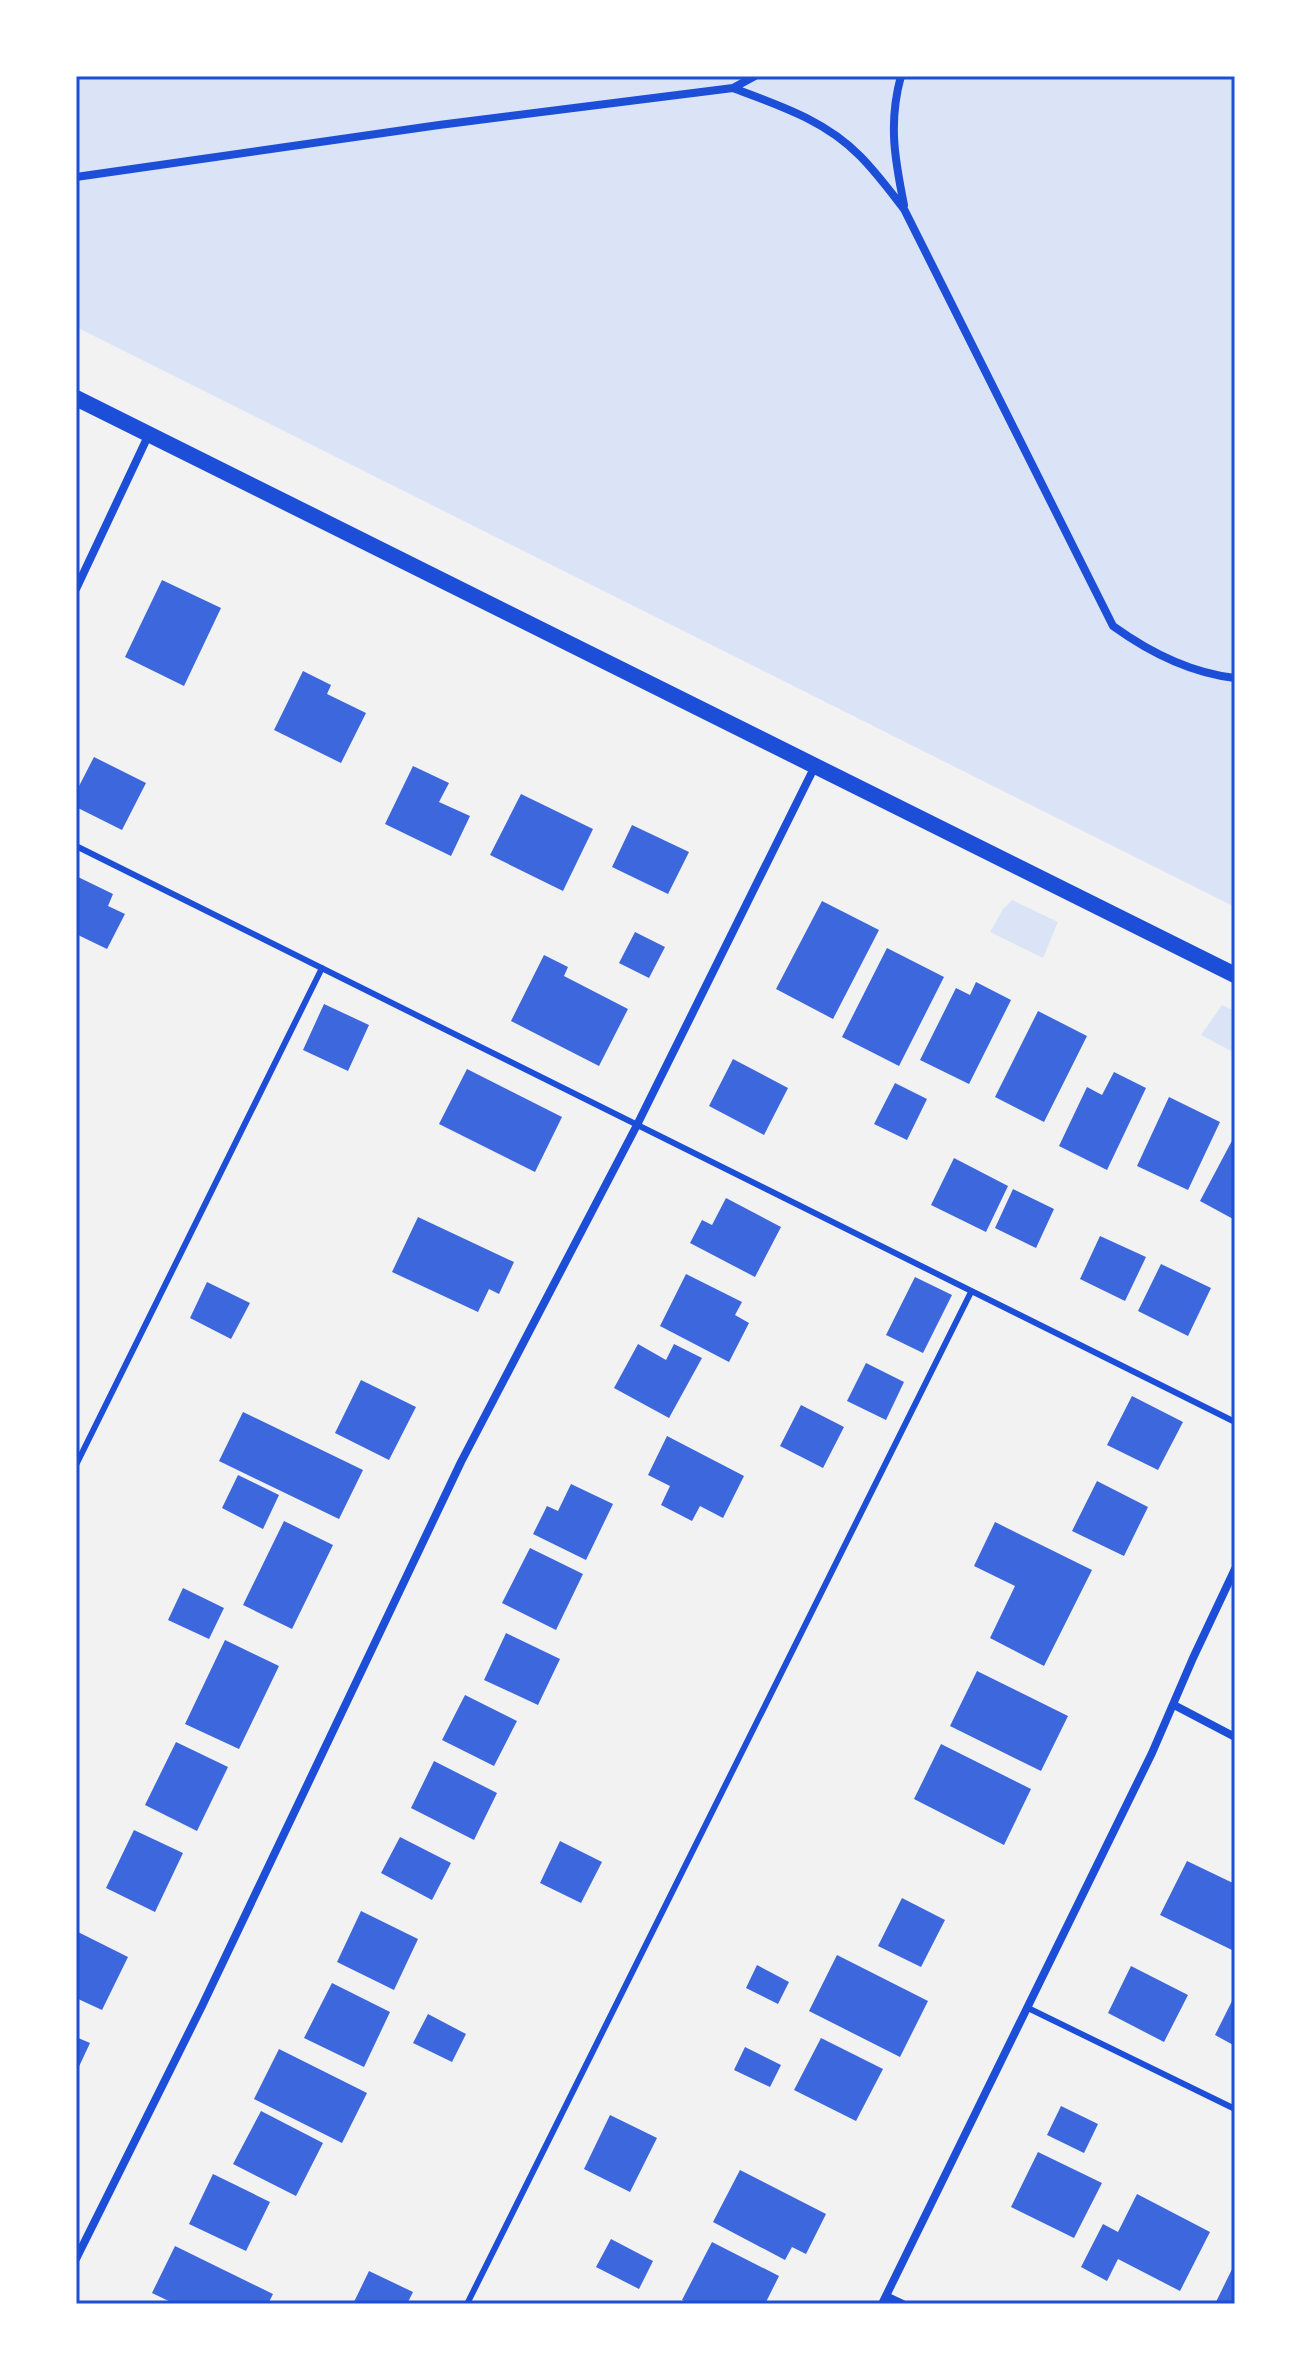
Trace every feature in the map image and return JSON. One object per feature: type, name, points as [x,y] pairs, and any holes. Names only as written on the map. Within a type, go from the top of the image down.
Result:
[{"type":"main road","points":[[76,398],[1235,975]]},
{"type":"street","points":[[76,177],[439,125],[733,88],[755,76]]},
{"type":"street","points":[[901,76],[897,89],[893,149],[904,209]]},
{"type":"street","points":[[733,88],[786,107],[824,127],[859,154],[904,209],[1113,626],[1140,646],[1185,666],[1235,678]]},
{"type":"street","points":[[76,589],[150,434]]},
{"type":"street","points":[[76,2259],[208,1992],[461,1462],[637,1125],[815,766]]},
{"type":"street","points":[[903,2304],[884,2300],[1174,1705],[1235,1569]]},
{"type":"street","points":[[1174,1705],[1235,1737]]},
{"type":"lane","points":[[76,846],[1235,1422]]},
{"type":"lane","points":[[76,1465],[322,968]]},
{"type":"lane","points":[[467,2304],[971,1292]]},
{"type":"lane","points":[[1028,2008],[1235,2109]]},
{"type":"shaded area","points":[[76,76],[1235,76],[1235,907],[76,327]]},
{"type":"shaded area","points":[[1012,900],[1058,922],[1043,958],[990,932]]},
{"type":"shaded area","points":[[1222,1005],[1235,1011],[1235,1053],[1201,1035]]},
{"type":"building","points":[[162,580],[221,608],[184,686],[125,657]]},
{"type":"building","points":[[303,671],[331,685],[327,694],[366,713],[341,763],[274,730]]},
{"type":"building","points":[[94,757],[146,783],[122,830],[76,807],[76,792]]},
{"type":"building","points":[[413,766],[449,783],[439,802],[470,816],[451,856],[385,824]]},
{"type":"building","points":[[521,794],[593,829],[563,891],[490,855]]},
{"type":"building","points":[[632,825],[689,852],[668,894],[612,867]]},
{"type":"building","points":[[76,876],[113,894],[108,906],[125,914],[107,949],[76,934]]},
{"type":"building","points":[[822,901],[879,930],[833,1019],[776,989]]},
{"type":"building","points":[[635,932],[665,947],[649,978],[619,963]]},
{"type":"building","points":[[887,948],[944,977],[899,1066],[842,1037]]},
{"type":"building","points":[[544,955],[568,967],[564,976],[628,1009],[599,1066],[511,1021]]},
{"type":"building","points":[[976,982],[1011,1000],[969,1084],[920,1060],[956,988],[970,995]]},
{"type":"building","points":[[324,1004],[369,1025],[348,1071],[303,1050]]},
{"type":"building","points":[[1038,1011],[1087,1036],[1044,1122],[995,1097]]},
{"type":"building","points":[[733,1059],[788,1088],[764,1135],[709,1106]]},
{"type":"building","points":[[467,1069],[562,1117],[535,1172],[439,1124]]},
{"type":"building","points":[[1114,1072],[1146,1088],[1107,1170],[1059,1146],[1087,1087],[1102,1095]]},
{"type":"building","points":[[895,1083],[927,1099],[907,1140],[874,1124]]},
{"type":"building","points":[[1169,1097],[1220,1122],[1188,1190],[1137,1166]]},
{"type":"building","points":[[1235,1135],[1235,1220],[1200,1201]]},
{"type":"building","points":[[954,1158],[1008,1186],[986,1232],[931,1205]]},
{"type":"building","points":[[1013,1189],[1054,1209],[1036,1248],[995,1228]]},
{"type":"building","points":[[726,1198],[781,1227],[755,1277],[690,1243],[702,1220],[712,1225]]},
{"type":"building","points":[[418,1217],[514,1262],[499,1294],[489,1289],[478,1312],[392,1272]]},
{"type":"building","points":[[1100,1236],[1146,1257],[1125,1301],[1080,1279]]},
{"type":"building","points":[[1161,1264],[1211,1288],[1188,1336],[1138,1311]]},
{"type":"building","points":[[686,1274],[742,1302],[735,1315],[749,1323],[729,1362],[660,1326]]},
{"type":"building","points":[[915,1277],[952,1295],[923,1353],[886,1335]]},
{"type":"building","points":[[207,1282],[250,1303],[231,1339],[190,1318]]},
{"type":"building","points":[[638,1344],[666,1360],[674,1344],[702,1358],[669,1418],[614,1388]]},
{"type":"building","points":[[866,1363],[904,1382],[886,1420],[847,1401]]},
{"type":"building","points":[[361,1380],[416,1407],[389,1460],[335,1433]]},
{"type":"building","points":[[1132,1396],[1183,1422],[1158,1470],[1107,1445]]},
{"type":"building","points":[[801,1405],[844,1427],[823,1468],[780,1446]]},
{"type":"building","points":[[243,1412],[363,1470],[339,1519],[219,1461]]},
{"type":"building","points":[[667,1436],[744,1476],[723,1518],[700,1506],[692,1521],[661,1505],[670,1486],[648,1475]]},
{"type":"building","points":[[238,1475],[279,1495],[263,1529],[222,1508]]},
{"type":"building","points":[[1097,1481],[1148,1507],[1124,1556],[1072,1531]]},
{"type":"building","points":[[571,1484],[613,1504],[586,1560],[533,1534],[547,1506],[558,1511]]},
{"type":"building","points":[[284,1521],[333,1545],[292,1629],[243,1605]]},
{"type":"building","points":[[995,1522],[1092,1570],[1044,1666],[990,1638],[1015,1586],[974,1566]]},
{"type":"building","points":[[530,1548],[583,1574],[556,1630],[502,1603]]},
{"type":"building","points":[[183,1588],[224,1608],[209,1639],[168,1620]]},
{"type":"building","points":[[506,1633],[560,1659],[538,1705],[484,1680]]},
{"type":"building","points":[[225,1640],[279,1666],[239,1749],[185,1724]]},
{"type":"building","points":[[977,1671],[1068,1716],[1041,1771],[950,1726]]},
{"type":"building","points":[[465,1695],[517,1721],[494,1766],[442,1740]]},
{"type":"building","points":[[176,1742],[228,1767],[197,1831],[145,1805]]},
{"type":"building","points":[[941,1744],[1031,1789],[1004,1845],[914,1799]]},
{"type":"building","points":[[434,1761],[497,1793],[474,1840],[411,1808]]},
{"type":"building","points":[[134,1830],[183,1853],[155,1912],[106,1888]]},
{"type":"building","points":[[400,1837],[451,1863],[432,1900],[381,1873]]},
{"type":"building","points":[[560,1841],[602,1862],[581,1903],[540,1883]]},
{"type":"building","points":[[1187,1861],[1235,1884],[1235,1945],[1232,1950],[1160,1915]]},
{"type":"building","points":[[902,1898],[945,1920],[921,1967],[878,1946]]},
{"type":"building","points":[[361,1911],[418,1939],[394,1990],[337,1962]]},
{"type":"building","points":[[76,1931],[128,1957],[102,2010],[76,1998]]},
{"type":"building","points":[[837,1955],[928,2001],[900,2057],[809,2011]]},
{"type":"building","points":[[757,1965],[789,1982],[778,2004],[746,1988]]},
{"type":"building","points":[[1131,1966],[1188,1995],[1164,2042],[1108,2013]]},
{"type":"building","points":[[332,1983],[390,2012],[364,2067],[304,2038]]},
{"type":"building","points":[[1235,1995],[1235,2046],[1215,2035]]},
{"type":"building","points":[[428,2014],[466,2034],[452,2062],[413,2043]]},
{"type":"building","points":[[76,2037],[90,2043],[76,2073]]},
{"type":"building","points":[[821,2038],[883,2069],[856,2121],[794,2090]]},
{"type":"building","points":[[745,2047],[781,2065],[770,2087],[734,2070]]},
{"type":"building","points":[[279,2049],[367,2093],[342,2143],[254,2099]]},
{"type":"building","points":[[1061,2106],[1098,2124],[1084,2153],[1047,2135]]},
{"type":"building","points":[[261,2111],[323,2143],[296,2196],[233,2164]]},
{"type":"building","points":[[610,2115],[657,2138],[630,2192],[584,2169]]},
{"type":"building","points":[[1038,2152],[1102,2183],[1074,2238],[1011,2207]]},
{"type":"building","points":[[740,2170],[826,2214],[806,2254],[792,2247],[785,2260],[713,2222]]},
{"type":"building","points":[[213,2174],[270,2202],[246,2251],[189,2224]]},
{"type":"building","points":[[1137,2194],[1210,2232],[1180,2291],[1118,2259],[1107,2281],[1081,2267],[1103,2224],[1118,2232]]},
{"type":"building","points":[[611,2239],[653,2261],[639,2289],[596,2267]]},
{"type":"building","points":[[712,2242],[779,2276],[765,2304],[690,2304],[682,2300]]},
{"type":"building","points":[[175,2246],[273,2294],[268,2304],[175,2304],[152,2293]]},
{"type":"building","points":[[1235,2263],[1235,2304],[1215,2304]]},
{"type":"building","points":[[369,2271],[413,2292],[407,2304],[353,2304]]}]
